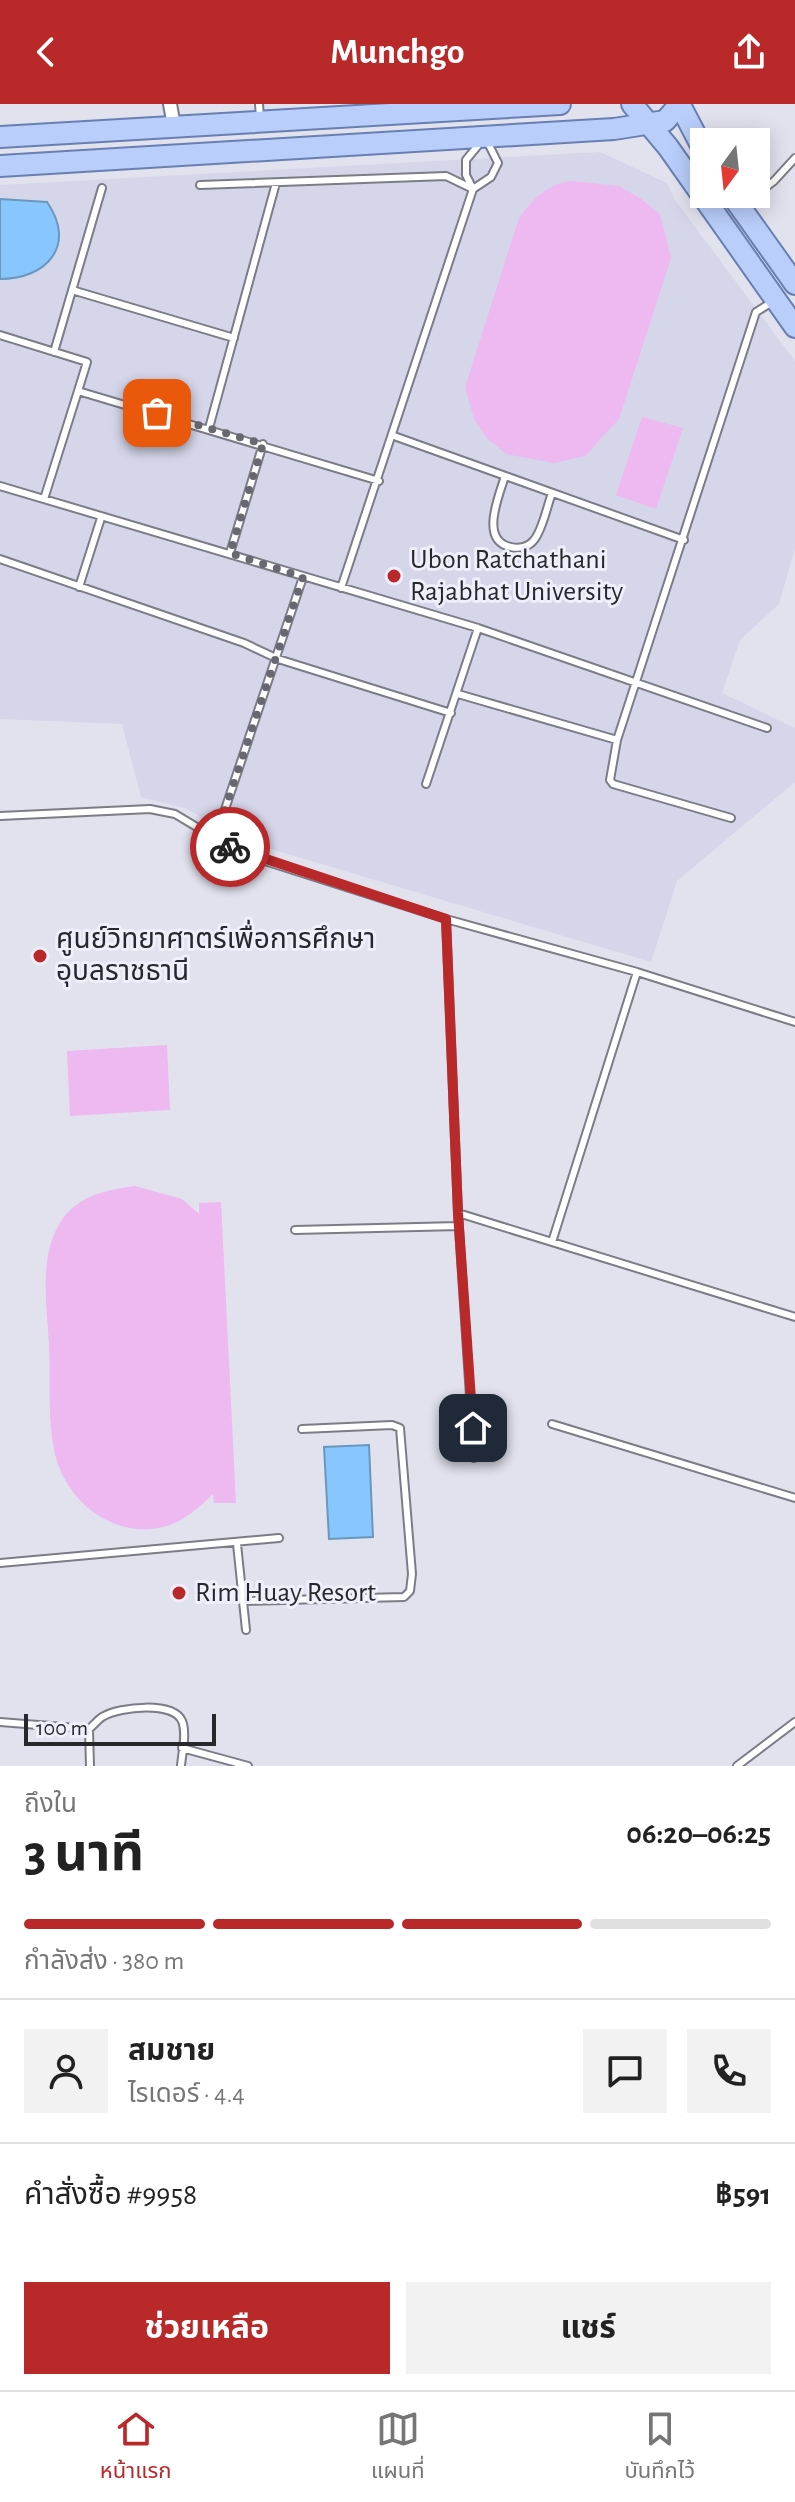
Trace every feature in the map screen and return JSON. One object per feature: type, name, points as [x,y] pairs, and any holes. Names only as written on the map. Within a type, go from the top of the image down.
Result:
[{"type":"main road","points":[[0,137],[174,126],[260,112],[560,104]]},
{"type":"main road","points":[[632,104],[639,116],[649,122],[795,327]]},
{"type":"main road","points":[[0,166],[614,129],[665,121],[680,104],[692,128]]},
{"type":"main road","points":[[486,137],[489,106]]},
{"type":"main road","points":[[742,208],[795,284]]},
{"type":"street","points":[[170,104],[174,126]]},
{"type":"lane","points":[[341,588],[394,436],[473,189],[491,177],[498,163],[486,137],[466,160],[466,175],[473,189]]},
{"type":"lane","points":[[770,183],[795,158]]},
{"type":"lane","points":[[200,185],[446,176],[473,189]]},
{"type":"lane","points":[[209,428],[276,183]]},
{"type":"lane","points":[[54,352],[102,188]]},
{"type":"lane","points":[[72,290],[234,338]]},
{"type":"lane","points":[[731,818],[613,784],[610,780],[633,682],[684,540],[756,312],[776,300]]},
{"type":"lane","points":[[0,335],[87,362],[44,499]]},
{"type":"lane","points":[[78,391],[379,481]]},
{"type":"lane","points":[[394,436],[684,540]]},
{"type":"lane","points":[[230,553],[263,444]]},
{"type":"lane","points":[[505,476],[492,525],[497,539],[508,547],[522,548],[534,540],[552,493]]},
{"type":"lane","points":[[0,486],[478,628],[767,728]]},
{"type":"lane","points":[[79,587],[101,518]]},
{"type":"lane","points":[[0,559],[244,643],[278,659],[451,713]]},
{"type":"lane","points":[[215,839],[278,659],[303,577]]},
{"type":"lane","points":[[426,784],[478,628]]},
{"type":"lane","points":[[458,694],[617,740]]},
{"type":"lane","points":[[0,816],[150,809],[175,814],[240,853],[446,919],[637,972],[795,1022]]},
{"type":"lane","points":[[446,919],[458,1213],[474,1458]]},
{"type":"lane","points":[[552,1242],[637,972]]},
{"type":"lane","points":[[458,1213],[795,1317]]},
{"type":"lane","points":[[295,1230],[459,1226]]},
{"type":"lane","points":[[552,1424],[795,1498]]},
{"type":"lane","points":[[244,1601],[404,1597],[410,1591],[412,1574],[400,1428],[392,1425],[302,1429]]},
{"type":"lane","points":[[0,1563],[279,1538]]},
{"type":"lane","points":[[237,1544],[246,1630]]},
{"type":"lane","points":[[0,1722],[89,1729],[103,1716],[163,1709],[180,1716],[184,1726],[181,1766]]},
{"type":"lane","points":[[737,1766],[795,1722]]},
{"type":"lane","points":[[89,1729],[90,1766]]},
{"type":"lane","points":[[182,1748],[248,1766]]},
{"type":"shaded area","name":"Ubon Ratchathani Rajabhat University","points":[[600,152],[667,183],[675,200],[795,361],[795,548],[779,604],[740,640],[722,693],[795,728],[795,782],[677,881],[651,962],[244,841],[185,808],[141,797],[122,724],[0,719],[0,185]]},
{"type":"shaded area","points":[[572,181],[619,186],[640,198],[660,214],[671,258],[619,419],[585,456],[554,463],[506,454],[487,438],[474,419],[465,387],[519,218],[542,193],[555,185]]},
{"type":"shaded area","points":[[642,417],[683,428],[656,509],[616,495]]},
{"type":"shaded area","points":[[167,1045],[170,1110],[70,1116],[67,1051]]},
{"type":"shaded area","points":[[135,1186],[182,1199],[199,1214],[199,1203],[221,1202],[236,1503],[214,1503],[213,1494],[177,1522],[144,1529],[110,1522],[94,1513],[69,1487],[61,1471],[51,1428],[46,1297],[49,1250],[68,1212],[94,1195]]},
{"type":"water","points":[[0,199],[47,202],[56,218],[58,245],[52,257],[31,273],[0,279]]},
{"type":"water","points":[[369,1445],[373,1537],[329,1539],[324,1447]]},
{"type":"way so far","points":[[157,413],[263,444],[230,553],[303,577],[278,659],[215,839],[230,847]]},
{"type":"place","name":"Ubon Ratchathani Rajabhat University","points":[[394,576]]},
{"type":"place","name":"ศูนย์วิทยาศาตร์เพื่อการศึกษา อุบลราชธานี","points":[[40,956]]},
{"type":"place","name":"Rim Huay Resort","points":[[179,1593]]},
{"type":"route","points":[[230,847],[240,853],[446,919],[458,1213],[473,1428]]}]
